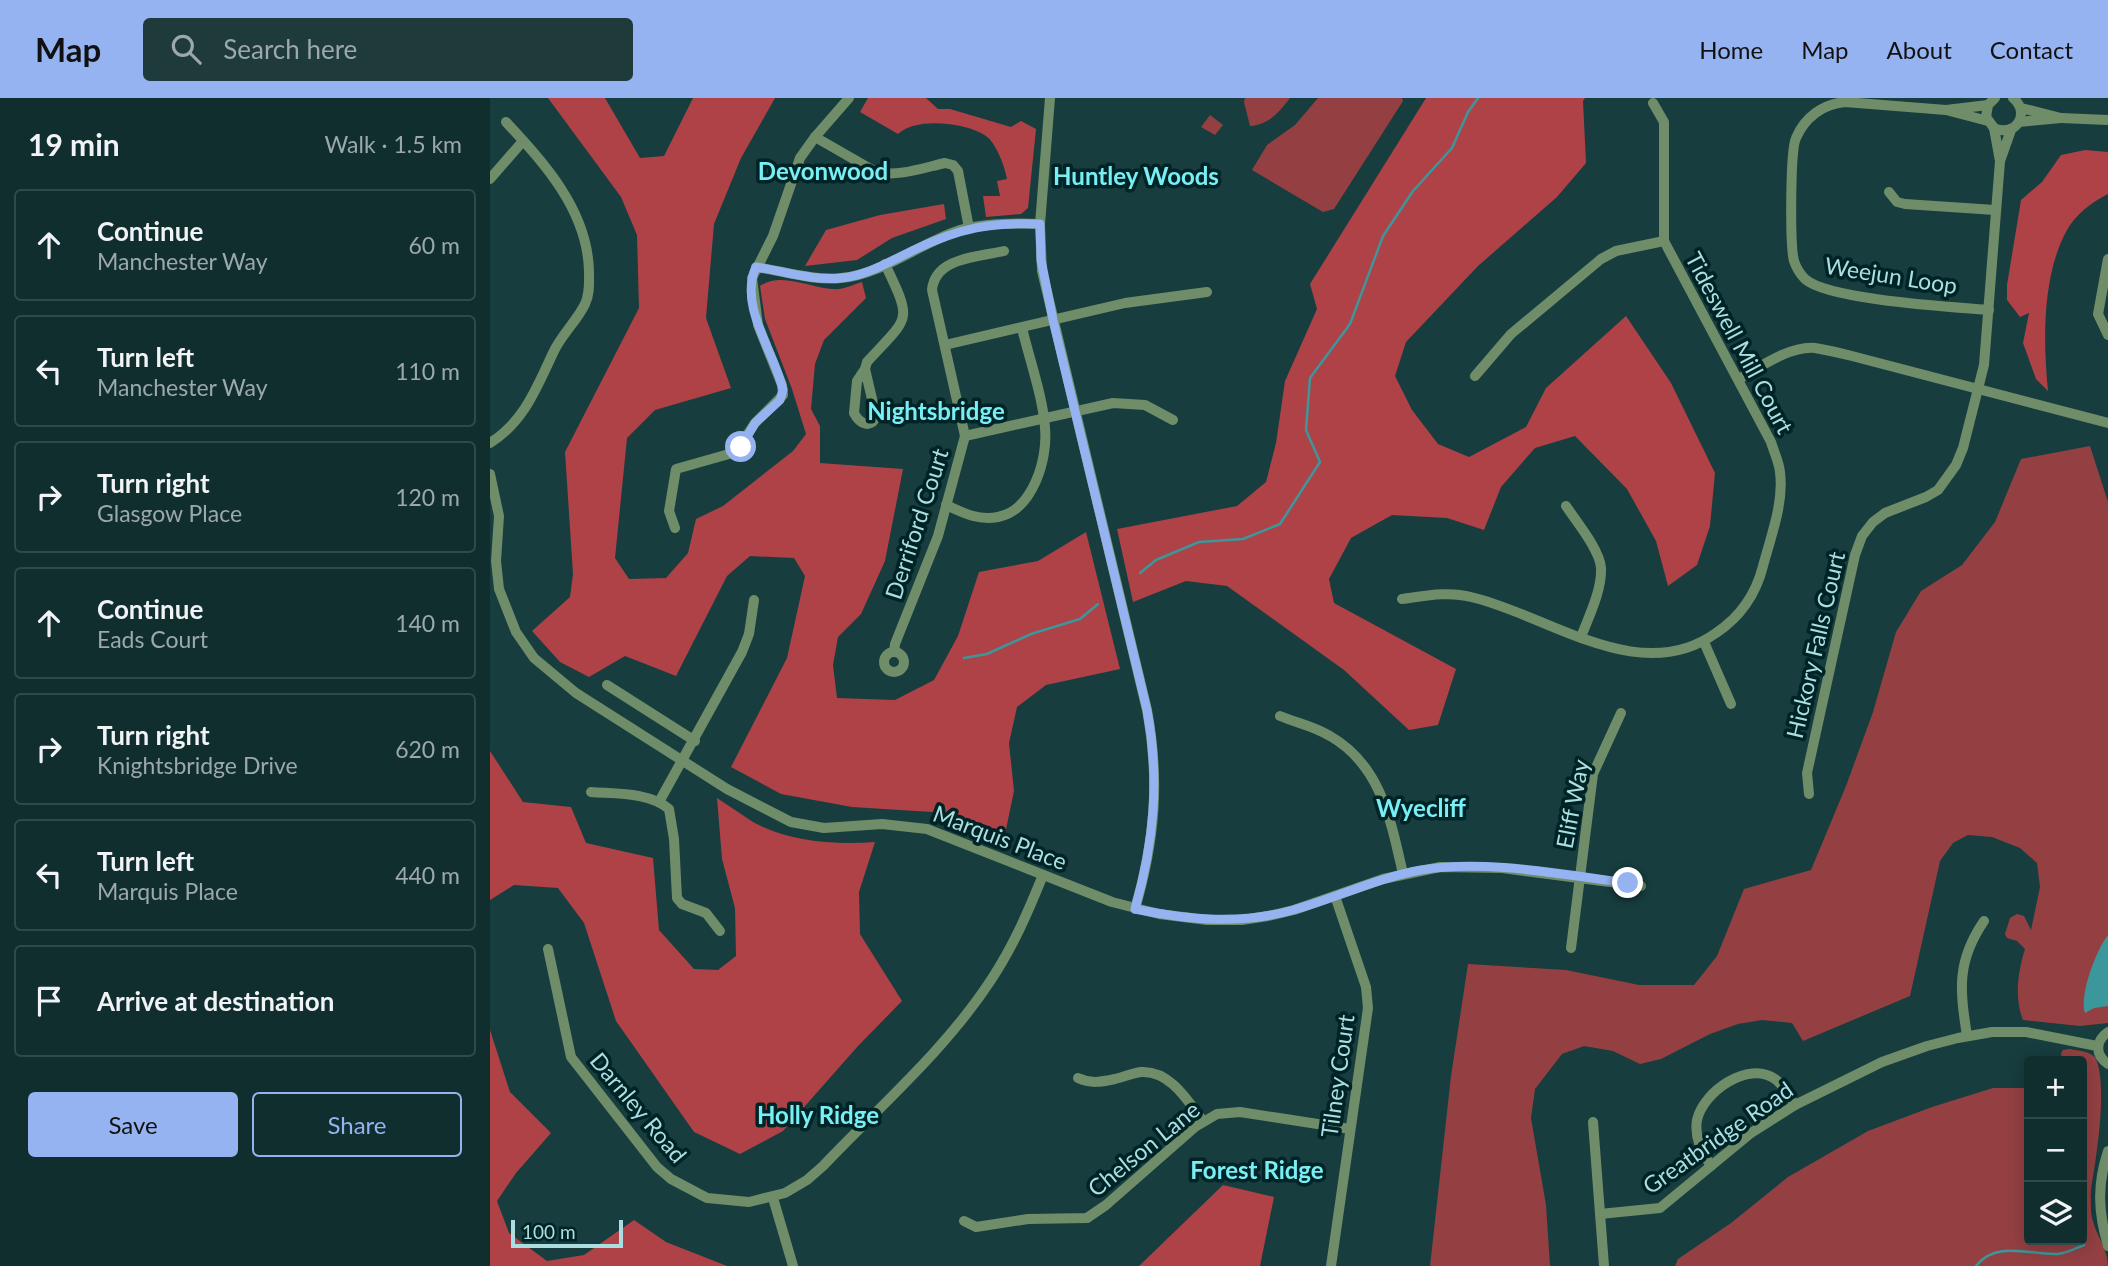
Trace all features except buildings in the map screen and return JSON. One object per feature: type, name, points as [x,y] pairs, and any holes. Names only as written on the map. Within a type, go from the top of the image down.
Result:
[{"type":"street","points":[[675,528],[669,511],[676,469],[736,452],[755,423],[783,395],[782,385],[758,325],[751,287],[756,267],[773,236],[794,172],[815,137],[849,98]]},
{"type":"street","points":[[1050,98],[1040,224],[1041,260],[1074,411],[1147,710],[1154,753],[1153,829],[1135,909]]},
{"type":"street","points":[[2013,98],[2021,108],[2061,118]]},
{"type":"street","name":"Weejun Loop","points":[[1989,310],[1896,301],[1836,291],[1813,284],[1805,278],[1794,262],[1792,152],[1800,130],[1815,113],[1833,103],[1896,101],[1946,110],[1991,125],[1999,131],[2011,130]]},
{"type":"street","points":[[1989,310],[2000,161],[1986,113],[1991,101]]},
{"type":"street","name":"Weejun Loop","points":[[1946,110],[1991,101]]},
{"type":"street","name":"Tideswell Mill Court","points":[[1402,599],[1437,594],[1468,596],[1501,605],[1618,650],[1655,655],[1686,649],[1704,642],[1733,621],[1758,586],[1781,494],[1780,471],[1771,442],[1664,241],[1664,122],[1653,103]]},
{"type":"street","points":[[2020,122],[2021,108]]},
{"type":"street","points":[[2000,161],[2011,130],[2020,122],[2061,118],[2108,120]]},
{"type":"street","points":[[490,443],[505,432],[526,409],[556,345],[585,304],[589,286],[589,253],[583,233],[558,181],[506,122]]},
{"type":"street","points":[[815,137],[883,174],[945,163],[953,165],[958,171],[970,228]]},
{"type":"street","points":[[490,179],[523,141]]},
{"type":"street","points":[[1889,192],[1897,202],[1905,204],[1995,210]]},
{"type":"street","points":[[756,267],[825,278],[843,278],[885,264],[931,242],[970,228],[998,224],[1040,224]]},
{"type":"street","points":[[1475,376],[1511,334],[1601,259],[1616,251],[1664,241]]},
{"type":"street","name":"Derriford Court","points":[[894,652],[938,536],[965,436],[932,290],[935,276],[949,264],[1004,251]]},
{"type":"street","points":[[2108,259],[2098,314],[2108,335]]},
{"type":"street","points":[[865,369],[876,416],[869,425],[857,418],[853,409],[857,381],[867,362],[899,327],[904,316],[904,303],[885,264]]},
{"type":"street","points":[[945,345],[1144,300],[1207,292]]},
{"type":"street","name":"Hickory Falls Court","points":[[1809,794],[1807,773],[1855,555],[1862,536],[1885,513],[1926,497],[1938,490],[1948,478],[1963,448],[1984,365],[1989,310]]},
{"type":"street","points":[[946,505],[967,514],[989,518],[1006,515],[1022,502],[1033,487],[1043,457],[1045,427],[1022,328]]},
{"type":"street","points":[[1739,379],[1771,361],[1797,350],[1812,348],[2108,423]]},
{"type":"street","points":[[965,436],[1097,405],[1145,405],[1173,419]]},
{"type":"street","name":"Marquis Place","points":[[490,474],[495,487],[499,516],[496,561],[499,589],[509,619],[521,640],[546,669],[576,692],[746,800],[791,822],[824,828],[882,824],[927,829],[1112,902],[1135,909],[1207,920],[1242,919],[1294,910],[1403,874],[1463,866],[1641,886]]},
{"type":"street","points":[[1566,506],[1591,543],[1601,565],[1599,583],[1581,637]]},
{"type":"street","points":[[659,802],[742,652],[751,627],[754,600]]},
{"type":"street","points":[[1704,642],[1731,704]]},
{"type":"street","points":[[607,685],[695,741]]},
{"type":"street","name":"Eliff Way","points":[[1570,947],[1594,774],[1621,713]]},
{"type":"street","points":[[1280,716],[1332,737],[1361,761],[1386,804],[1403,874]]},
{"type":"street","points":[[591,792],[641,797],[659,802],[669,809],[677,898],[682,904],[706,913],[720,931]]},
{"type":"street","name":"Darnley Road","points":[[548,949],[571,1057],[657,1167],[684,1188],[707,1198],[741,1202],[773,1198],[797,1187],[823,1166],[961,1020],[990,982],[1012,945],[1043,875]]},
{"type":"street","name":"Tilney Court","points":[[1331,1266],[1368,1008],[1366,987],[1335,896]]},
{"type":"street","points":[[1967,1036],[1960,991],[1961,979],[1971,940],[1984,921]]},
{"type":"street","name":"Greatbridge Road","points":[[1600,1214],[1660,1208],[1751,1133],[1795,1105],[1882,1062],[1967,1036],[1992,1032],[2026,1032],[2098,1046]]},
{"type":"street","points":[[2108,1032],[2101,1037],[2098,1046],[2100,1058],[2108,1064]]},
{"type":"street","points":[[1078,1078],[1099,1083],[1144,1072],[1165,1078],[1181,1091],[1203,1121]]},
{"type":"street","points":[[1711,1167],[1701,1152],[1697,1127],[1701,1110],[1711,1095],[1744,1074],[1761,1074],[1774,1078],[1783,1086],[1795,1105]]},
{"type":"street","name":"Chelson Lane","points":[[964,1221],[976,1227],[1028,1219],[1087,1218],[1106,1205],[1203,1121],[1217,1115],[1240,1112],[1350,1129]]},
{"type":"street","points":[[1593,1122],[1604,1266]]},
{"type":"street","points":[[2108,1151],[2098,1197],[2108,1246]]},
{"type":"street","points":[[773,1198],[793,1266]]},
{"type":"shaded area","points":[[548,98],[605,98],[640,158],[664,156],[693,98],[775,98],[741,158],[714,224],[706,318],[731,388],[655,410],[627,438],[615,558],[629,579],[666,578],[688,553],[696,519],[723,506],[793,451],[806,434],[765,319],[760,286],[779,280],[830,289],[862,282],[866,298],[824,340],[815,364],[811,409],[820,426],[820,463],[903,469],[885,561],[861,614],[838,637],[833,665],[837,698],[895,700],[934,680],[958,636],[979,572],[1038,561],[1086,532],[1120,669],[1046,685],[1017,707],[1009,743],[1014,791],[1004,839],[932,812],[852,807],[781,794],[731,767],[787,658],[805,576],[794,558],[750,556],[727,576],[676,676],[625,656],[589,677],[560,662],[532,631],[570,597],[573,574],[565,452],[639,308],[637,235],[621,197]]},
{"type":"shaded area","points":[[868,98],[926,98],[938,109],[950,109],[1011,127],[1021,121],[1036,129],[1028,208],[1021,214],[986,217],[983,196],[1000,196],[997,181],[1007,179],[1000,156],[986,136],[966,127],[941,123],[916,125],[898,134],[860,112]]},
{"type":"shaded area","points":[[1245,98],[1290,98],[1268,120],[1250,126]]},
{"type":"shaded area","points":[[1318,98],[1402,98],[1403,101],[1334,209],[1323,212],[1252,170],[1267,145],[1295,125]]},
{"type":"shaded area","points":[[1426,98],[1585,98],[1586,163],[1557,197],[1478,266],[1406,342],[1395,376],[1412,410],[1438,444],[1469,457],[1526,427],[1546,388],[1626,316],[1671,383],[1715,473],[1710,526],[1697,565],[1668,586],[1656,541],[1627,489],[1575,436],[1535,448],[1501,487],[1484,530],[1447,518],[1392,515],[1351,538],[1329,579],[1334,603],[1456,669],[1438,725],[1409,730],[1344,670],[1227,586],[1186,581],[1133,602],[1117,529],[1237,506],[1266,482],[1276,443],[1285,381],[1317,309],[1310,284]]},
{"type":"shaded area","points":[[1210,115],[1223,125],[1215,135],[1201,127]]},
{"type":"shaded area","points":[[2085,150],[2108,152],[2108,194],[2085,209],[2071,224],[2053,267],[2045,330],[2048,391],[2036,379],[2023,343],[2029,313],[2020,317],[2007,300],[2007,285],[2021,200],[2042,182],[2061,155]]},
{"type":"shaded area","points":[[944,204],[946,219],[892,238],[857,260],[805,266],[826,230],[880,215]]},
{"type":"shaded area","points":[[2090,446],[2108,502],[2108,1023],[2080,1026],[2023,1020],[2018,984],[2025,949],[2005,934],[2010,918],[2017,914],[2024,916],[2031,930],[2040,887],[2037,863],[2020,848],[1992,837],[1968,835],[1953,843],[1940,861],[1910,996],[1803,1041],[1792,1023],[1762,1020],[1738,1024],[1710,1034],[1661,1059],[1640,1064],[1613,1051],[1584,1046],[1562,1054],[1535,1089],[1531,1118],[1546,1205],[1550,1266],[1430,1266],[1451,1076],[1468,964],[1566,970],[1639,985],[1694,985],[1717,956],[1744,889],[1811,870],[1873,712],[1896,632],[1921,591],[1962,565],[1995,522],[2021,459]]},
{"type":"shaded area","points":[[490,751],[523,802],[571,807],[586,843],[653,858],[659,930],[694,969],[718,970],[736,956],[735,908],[722,859],[717,798],[753,822],[781,834],[812,841],[875,842],[859,892],[860,934],[902,1001],[783,1131],[740,1154],[694,1132],[616,1021],[584,923],[558,888],[514,885],[490,900]]},
{"type":"shaded area","points":[[490,1030],[510,1092],[551,1133],[516,1173],[497,1201],[509,1233],[547,1261],[584,1255],[634,1220],[666,1242],[727,1266],[490,1266]]},
{"type":"shaded area","points":[[2070,1049],[2092,1055],[2099,1068],[2100,1118],[2091,1210],[2108,1266],[1675,1266],[1678,1259],[1731,1223],[1788,1177],[1868,1131],[1993,1088],[2024,1088],[2024,1245],[2087,1245],[2087,1056],[2061,1056],[2063,1050]]},
{"type":"shaded area","points":[[1223,1185],[1274,1197],[1260,1266],[1139,1266]]},
{"type":"water","points":[[2108,935],[2108,1006],[2094,1008],[2085,1013],[2084,996],[2090,973],[2098,951]]},
{"type":"waterway","points":[[1140,573],[1156,560],[1199,542],[1243,539],[1280,524],[1320,462],[1306,430],[1310,378],[1350,324],[1383,236],[1413,191],[1452,148],[1468,112],[1478,98]]},
{"type":"waterway","points":[[964,658],[987,654],[1031,634],[1080,619],[1098,604]]},
{"type":"waterway","points":[[1976,1266],[1984,1258],[2003,1251],[2057,1254],[2084,1245]]},
{"type":"district","name":"Devonwood","points":[[823,172]]},
{"type":"district","name":"Huntley Woods","points":[[1136,177]]},
{"type":"district","name":"Nightsbridge","points":[[936,412]]},
{"type":"district","name":"Wyecliff","points":[[1421,809]]},
{"type":"district","name":"Holly Ridge","points":[[818,1116]]},
{"type":"district","name":"Forest Ridge","points":[[1257,1171]]},
{"type":"route","points":[[741,447],[755,423],[783,395],[782,385],[758,325],[751,287],[756,267],[825,278],[843,278],[869,271],[960,230],[998,224],[1040,224],[1041,260],[1053,320],[1147,710],[1154,753],[1153,829],[1135,909],[1207,920],[1268,916],[1294,910],[1383,879],[1440,867],[1502,868],[1628,883]]}]
